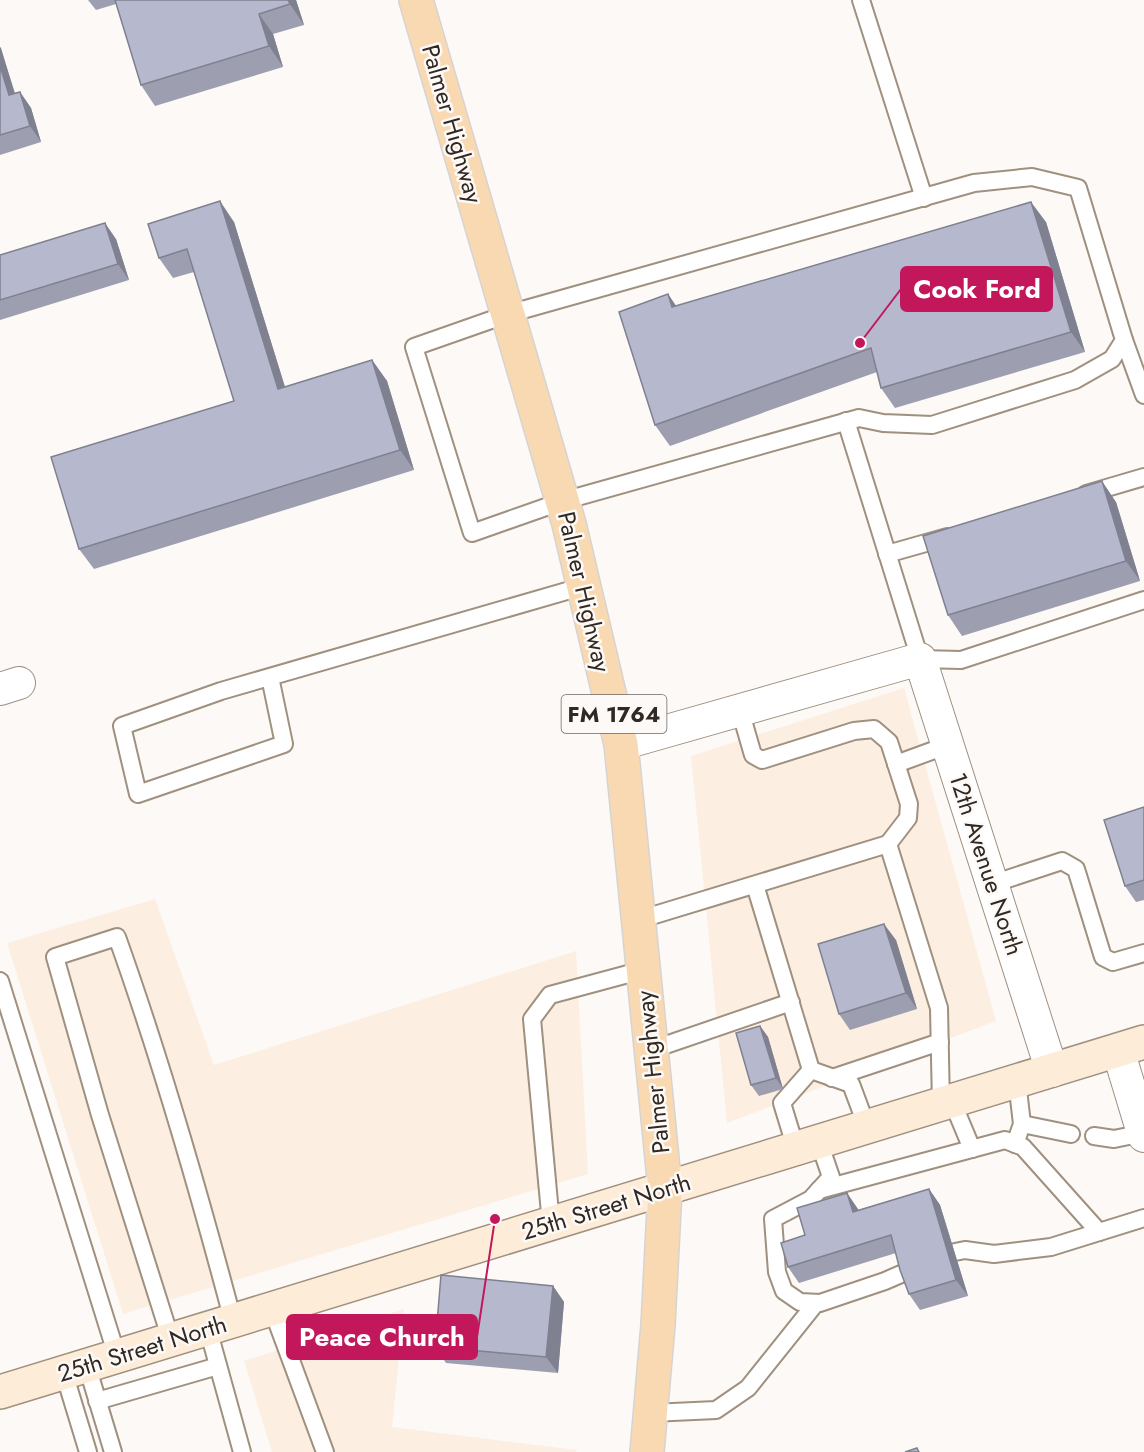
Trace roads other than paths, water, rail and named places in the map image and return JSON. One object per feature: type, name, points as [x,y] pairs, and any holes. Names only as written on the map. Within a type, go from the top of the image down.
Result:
[{"type":"main road","name":"Palmer Highway","points":[[416,0],[563,501],[621,744],[664,1189],[658,1325],[647,1452]]},
{"type":"street","points":[[621,744],[920,658]]},
{"type":"street","name":"12th Avenue North","points":[[920,658],[1052,1071]]},
{"type":"street","points":[[1131,1046],[1144,1134]]},
{"type":"street","name":"25th Street North","points":[[0,1392],[1131,1046]]},
{"type":"lane","points":[[861,0],[924,198]]},
{"type":"lane","points":[[1124,340],[1112,359],[1075,380],[932,425],[883,423],[858,418],[563,501],[472,533],[414,347],[508,314],[974,183],[1032,177],[1078,188],[1124,340],[1144,395]]},
{"type":"lane","points":[[846,421],[920,658],[961,660],[1144,600]]},
{"type":"lane","points":[[1066,501],[1144,477]]},
{"type":"lane","points":[[887,554],[966,531]]},
{"type":"lane","points":[[270,677],[284,744],[138,794],[122,726],[221,691],[584,586]]},
{"type":"lane","points":[[638,920],[888,844],[908,818],[909,804],[889,742],[874,729],[854,731],[762,760],[753,755],[740,710]]},
{"type":"lane","points":[[896,764],[948,745]]},
{"type":"lane","points":[[888,844],[939,1008],[940,1042],[947,1103],[972,1149]]},
{"type":"lane","points":[[992,884],[1062,861],[1076,869],[1103,957],[1113,962],[1144,952]]},
{"type":"lane","points":[[755,885],[811,1070]]},
{"type":"lane","points":[[171,1340],[100,1115],[55,957],[117,937],[138,997],[206,1217],[220,1325],[218,1366],[242,1452]]},
{"type":"lane","points":[[551,1224],[532,1019],[550,994],[643,970]]},
{"type":"lane","points":[[0,981],[117,1356]]},
{"type":"lane","points":[[651,1050],[791,1002]]},
{"type":"lane","points":[[832,1078],[940,1042]]},
{"type":"lane","points":[[811,1070],[851,1084],[867,1127]]},
{"type":"lane","points":[[811,1070],[782,1103],[807,1145],[831,1177],[811,1199],[773,1219],[777,1272],[784,1291],[800,1302],[816,1303],[842,1296],[908,1271]]},
{"type":"lane","points":[[1015,1144],[1022,1124],[1017,1081]]},
{"type":"lane","points":[[1022,1124],[1071,1134]]},
{"type":"lane","points":[[1094,1136],[1114,1139],[1144,1134]]},
{"type":"lane","points":[[819,1190],[1005,1140],[1023,1147],[1099,1232]]},
{"type":"lane","points":[[955,1252],[965,1250],[994,1254],[1051,1247],[1144,1218]]},
{"type":"lane","points":[[651,1413],[716,1410],[748,1388],[816,1303]]},
{"type":"lane","points":[[272,1309],[325,1452]]},
{"type":"lane","points":[[97,1401],[218,1366]]},
{"type":"lane","points":[[75,1369],[97,1401],[113,1452]]},
{"type":"lane","points":[[75,1369],[88,1452]]},
{"type":"place","name":"Cook Ford","points":[[860,343]]},
{"type":"place","name":"Peace Church","points":[[495,1219]]}]
